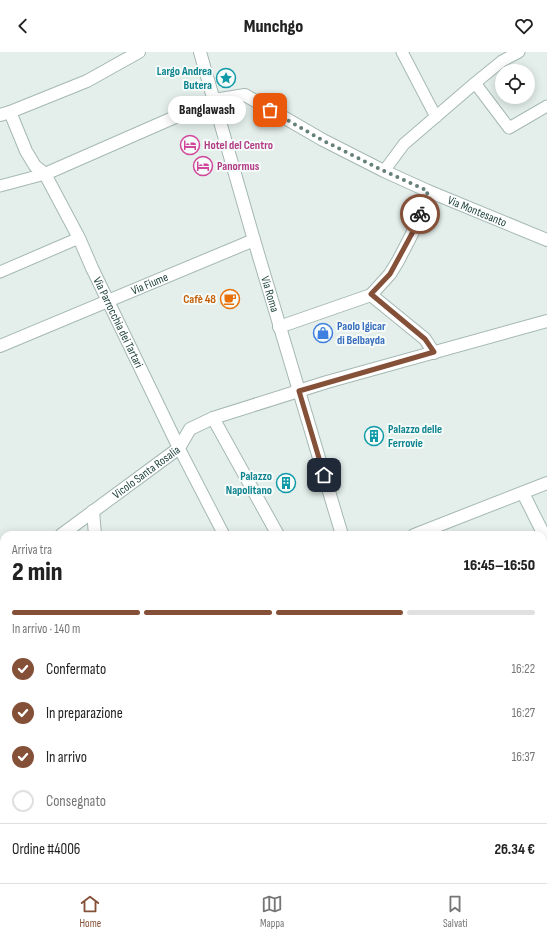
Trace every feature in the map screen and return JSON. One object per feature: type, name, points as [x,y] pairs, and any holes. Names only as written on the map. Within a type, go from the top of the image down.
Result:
[{"type":"street","points":[[5,113],[87,81],[139,52]]},
{"type":"street","name":"Via Roma","points":[[200,52],[279,326],[341,531]]},
{"type":"street","name":"Via Montesanto","points":[[45,174],[214,100],[244,95],[322,140],[384,171],[428,191],[547,240]]},
{"type":"street","name":"Via Parrocchia dei Tartari","points":[[5,113],[35,166],[45,174],[79,238],[178,448]]},
{"type":"street","points":[[279,326],[371,294],[390,274],[398,261],[415,228],[428,191]]},
{"type":"street","name":"Via Fiume","points":[[0,346],[254,240]]},
{"type":"street","points":[[371,294],[425,339],[434,352]]},
{"type":"street","name":"Vicolo Santa Rosalia","points":[[66,531],[178,448],[190,429],[212,418],[299,391],[547,321]]},
{"type":"street","points":[[212,418],[276,531]]},
{"type":"street","points":[[424,531],[547,483]]},
{"type":"street","points":[[523,493],[542,531]]},
{"type":"street","points":[[93,511],[95,531]]},
{"type":"lane","points":[[402,52],[436,117]]},
{"type":"lane","points":[[384,171],[404,144],[474,83],[502,61],[519,52]]},
{"type":"lane","points":[[474,83],[509,128],[547,106]]},
{"type":"lane","points":[[0,186],[45,174]]},
{"type":"lane","points":[[0,272],[79,238]]},
{"type":"lane","name":"Via Parrocchia dei Tartari","points":[[178,448],[222,531]]},
{"type":"way so far","points":[[270,110],[322,140],[428,191],[420,214]]},
{"type":"place","name":"Largo Andrea Butera","points":[[226,78]]},
{"type":"place","name":"Banglawash","points":[[270,110]]},
{"type":"place","name":"Hotel del Centro","points":[[190,145]]},
{"type":"place","name":"Panormus","points":[[203,166]]},
{"type":"place","name":"Cafè 48","points":[[230,299]]},
{"type":"place","name":"Paolo Igicar di Belbayda","points":[[323,333]]},
{"type":"place","name":"Palazzo delle Ferrovie","points":[[374,436]]},
{"type":"place","name":"Palazzo Napolitano","points":[[286,483]]},
{"type":"route","points":[[324,475],[299,391],[434,352],[425,339],[371,294],[390,274],[398,261],[415,228],[420,214]]}]
